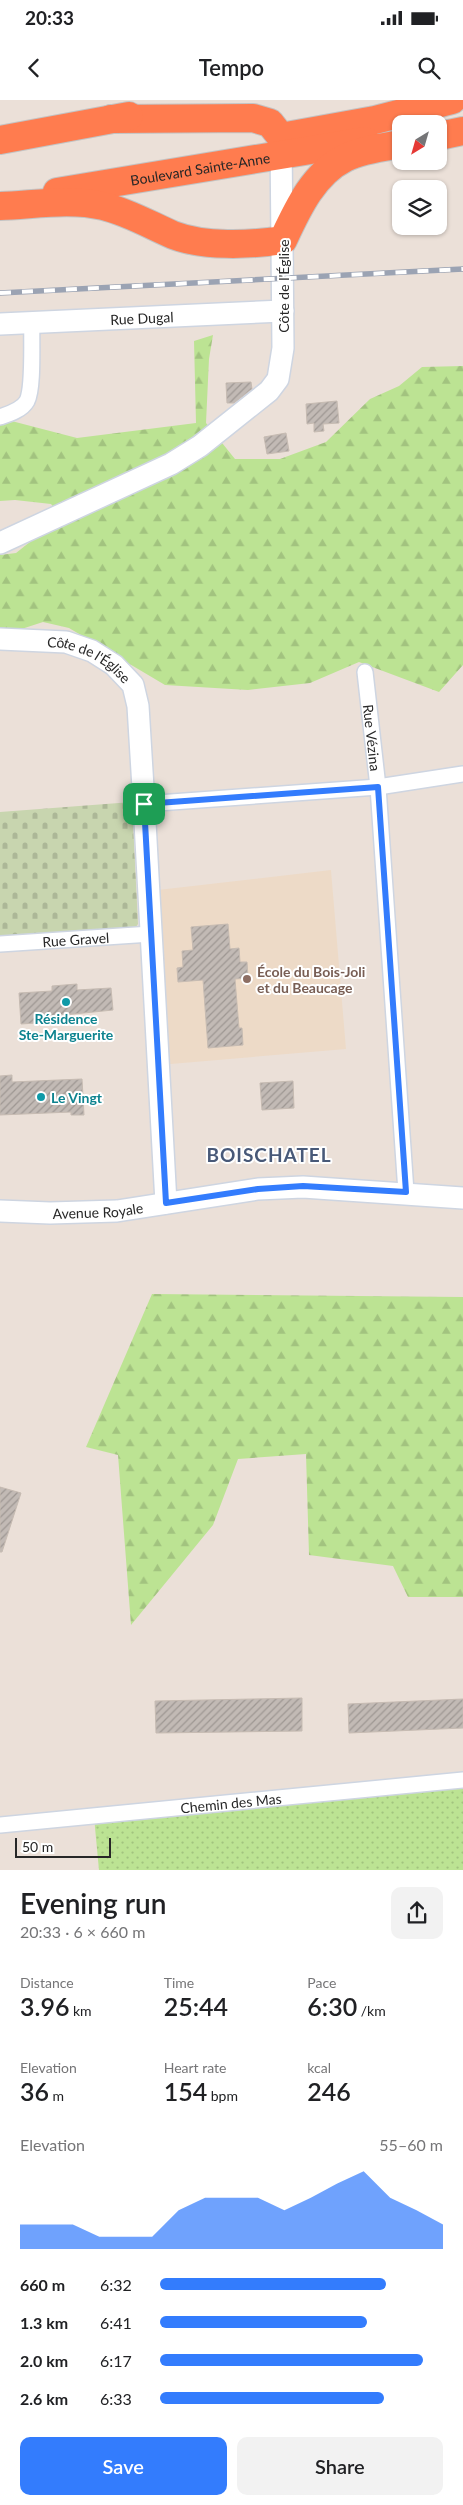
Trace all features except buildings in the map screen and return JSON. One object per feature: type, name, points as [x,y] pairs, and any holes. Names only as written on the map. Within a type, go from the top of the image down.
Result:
[{"type":"highway","points":[[0,140],[222,100]]},
{"type":"highway","points":[[111,119],[253,118],[270,123],[281,146],[452,100]]},
{"type":"highway","points":[[448,132],[463,130]]},
{"type":"highway","name":"Boulevard Sainte-Anne","points":[[0,201],[281,146],[392,138]]},
{"type":"highway","points":[[0,206],[70,203],[101,206],[126,213],[175,235],[206,243],[283,240],[307,194],[332,168],[345,158],[392,146]]},
{"type":"street","name":"Côte de l'Église","points":[[0,543],[171,464],[200,446],[269,391],[278,379],[282,366],[284,311],[281,146]]},
{"type":"street","name":"Rue Dugal","points":[[0,324],[284,311]]},
{"type":"street","points":[[0,417],[15,412],[26,402],[30,387],[32,322]]},
{"type":"street","name":"Côte de l'Église","points":[[0,639],[66,642],[83,648],[114,665],[133,685],[138,706],[166,1203]]},
{"type":"street","name":"Rue Vézina","points":[[365,672],[378,787],[406,1192]]},
{"type":"street","points":[[144,804],[378,787],[463,774]]},
{"type":"street","name":"Rue Gravel","points":[[0,944],[151,934]]},
{"type":"street","name":"Avenue Royale","points":[[0,1211],[50,1213],[117,1211],[258,1189],[303,1186],[406,1192],[463,1198]]},
{"type":"street","name":"Chemin des Mas","points":[[0,1825],[463,1780]]},
{"type":"shaded area","name":"École du Bois-Joli et du Beaucage","points":[[331,870],[346,1049],[159,1065],[149,891]]},
{"type":"green space","points":[[213,335],[209,359],[206,423],[235,459],[280,459],[326,442],[370,399],[399,386],[422,367],[463,366],[463,665],[439,692],[359,662],[310,683],[248,690],[165,685],[69,628],[43,622],[0,636],[0,555],[16,553],[40,534],[55,509],[51,504],[15,500],[0,501],[0,418],[77,438],[196,423],[194,341]]},
{"type":"green space","points":[[132,802],[138,924],[132,933],[0,937],[0,812]]},
{"type":"green space","points":[[152,1294],[463,1297],[463,1597],[408,1597],[393,1566],[309,1555],[306,1454],[238,1459],[213,1525],[131,1625],[118,1455],[86,1447]]},
{"type":"green space","points":[[463,1780],[463,1870],[99,1870],[94,1817]]},
{"type":"railway","points":[[0,293],[463,269]]},
{"type":"place","name":"École du Bois-Joli et du Beaucage","points":[[247,979]]},
{"type":"place","name":"Résidence Ste-Marguerite","points":[[66,1002]]},
{"type":"place","name":"Le Vingt","points":[[41,1097]]},
{"type":"district","name":"BOISCHATEL","points":[[269,1154]]},
{"type":"route","points":[[378,787],[406,1192],[303,1186],[258,1189],[166,1203],[144,804],[378,787]]}]
